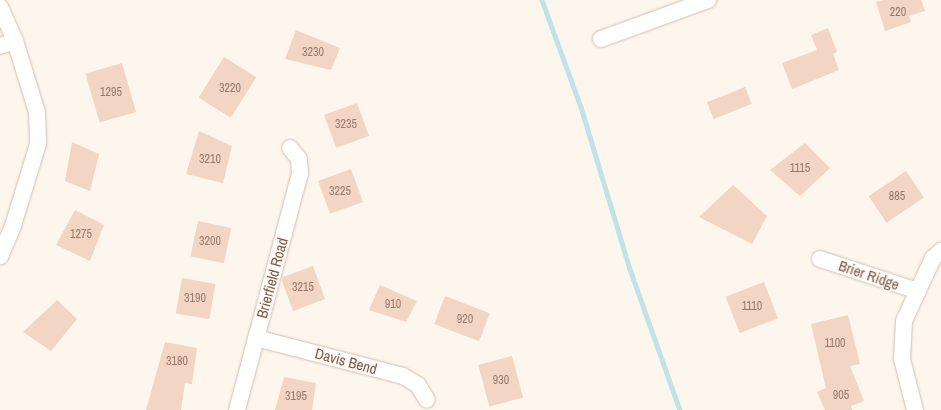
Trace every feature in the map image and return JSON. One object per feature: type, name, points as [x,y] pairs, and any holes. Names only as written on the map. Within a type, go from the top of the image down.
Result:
[{"type":"street","points":[[601,39],[708,0]]},
{"type":"street","points":[[0,7],[8,43],[37,112],[38,144],[13,226],[0,256]]},
{"type":"street","name":"Brierfield Road","points":[[237,410],[300,174],[299,159],[290,148]]},
{"type":"street","points":[[915,410],[902,358],[904,321],[933,258],[941,251]]},
{"type":"street","name":"Brier Ridge","points":[[820,259],[918,291]]},
{"type":"street","name":"Davis Bend","points":[[256,338],[403,376],[418,386],[427,400]]},
{"type":"building","points":[[884,0],[921,0],[925,11],[909,16],[911,22],[885,31],[876,2]]},
{"type":"building","points":[[828,28],[837,52],[833,54],[839,70],[792,89],[782,63],[817,50],[811,35]]},
{"type":"building","points":[[296,30],[340,48],[331,70],[285,59]]},
{"type":"building","points":[[224,57],[256,77],[231,118],[199,98]]},
{"type":"building","points":[[122,63],[136,112],[100,122],[85,73]]},
{"type":"building","points":[[745,87],[752,104],[714,119],[707,102]]},
{"type":"building","points":[[357,103],[369,136],[336,148],[324,115]]},
{"type":"building","points":[[199,131],[232,146],[223,183],[186,174]]},
{"type":"building","points":[[72,142],[99,154],[90,191],[65,181]]},
{"type":"building","points":[[805,143],[830,168],[800,196],[770,170]]},
{"type":"building","points":[[351,169],[363,202],[330,214],[318,181]]},
{"type":"building","points":[[906,171],[924,198],[887,223],[869,196]]},
{"type":"building","points":[[733,185],[767,216],[752,244],[699,217]]},
{"type":"building","points":[[75,210],[104,225],[90,261],[56,245]]},
{"type":"building","points":[[198,221],[231,228],[224,263],[191,256]]},
{"type":"building","points":[[313,266],[325,299],[293,311],[282,281],[283,277]]},
{"type":"building","points":[[182,278],[215,284],[209,319],[176,313]]},
{"type":"building","points":[[764,282],[778,318],[740,333],[726,297]]},
{"type":"building","points":[[380,285],[417,301],[406,322],[369,310]]},
{"type":"building","points":[[445,296],[490,313],[479,341],[434,324]]},
{"type":"building","points":[[57,300],[77,319],[51,351],[23,332]]},
{"type":"building","points":[[848,315],[860,364],[850,366],[864,401],[851,406],[852,410],[825,410],[817,392],[826,388],[811,324]]},
{"type":"building","points":[[165,342],[197,348],[192,384],[185,383],[181,410],[146,410]]},
{"type":"building","points":[[512,356],[523,398],[489,407],[478,365]]},
{"type":"building","points":[[284,377],[316,383],[312,410],[275,410]]},
{"type":"waterway","points":[[542,0],[581,107],[630,269],[680,410]]}]
